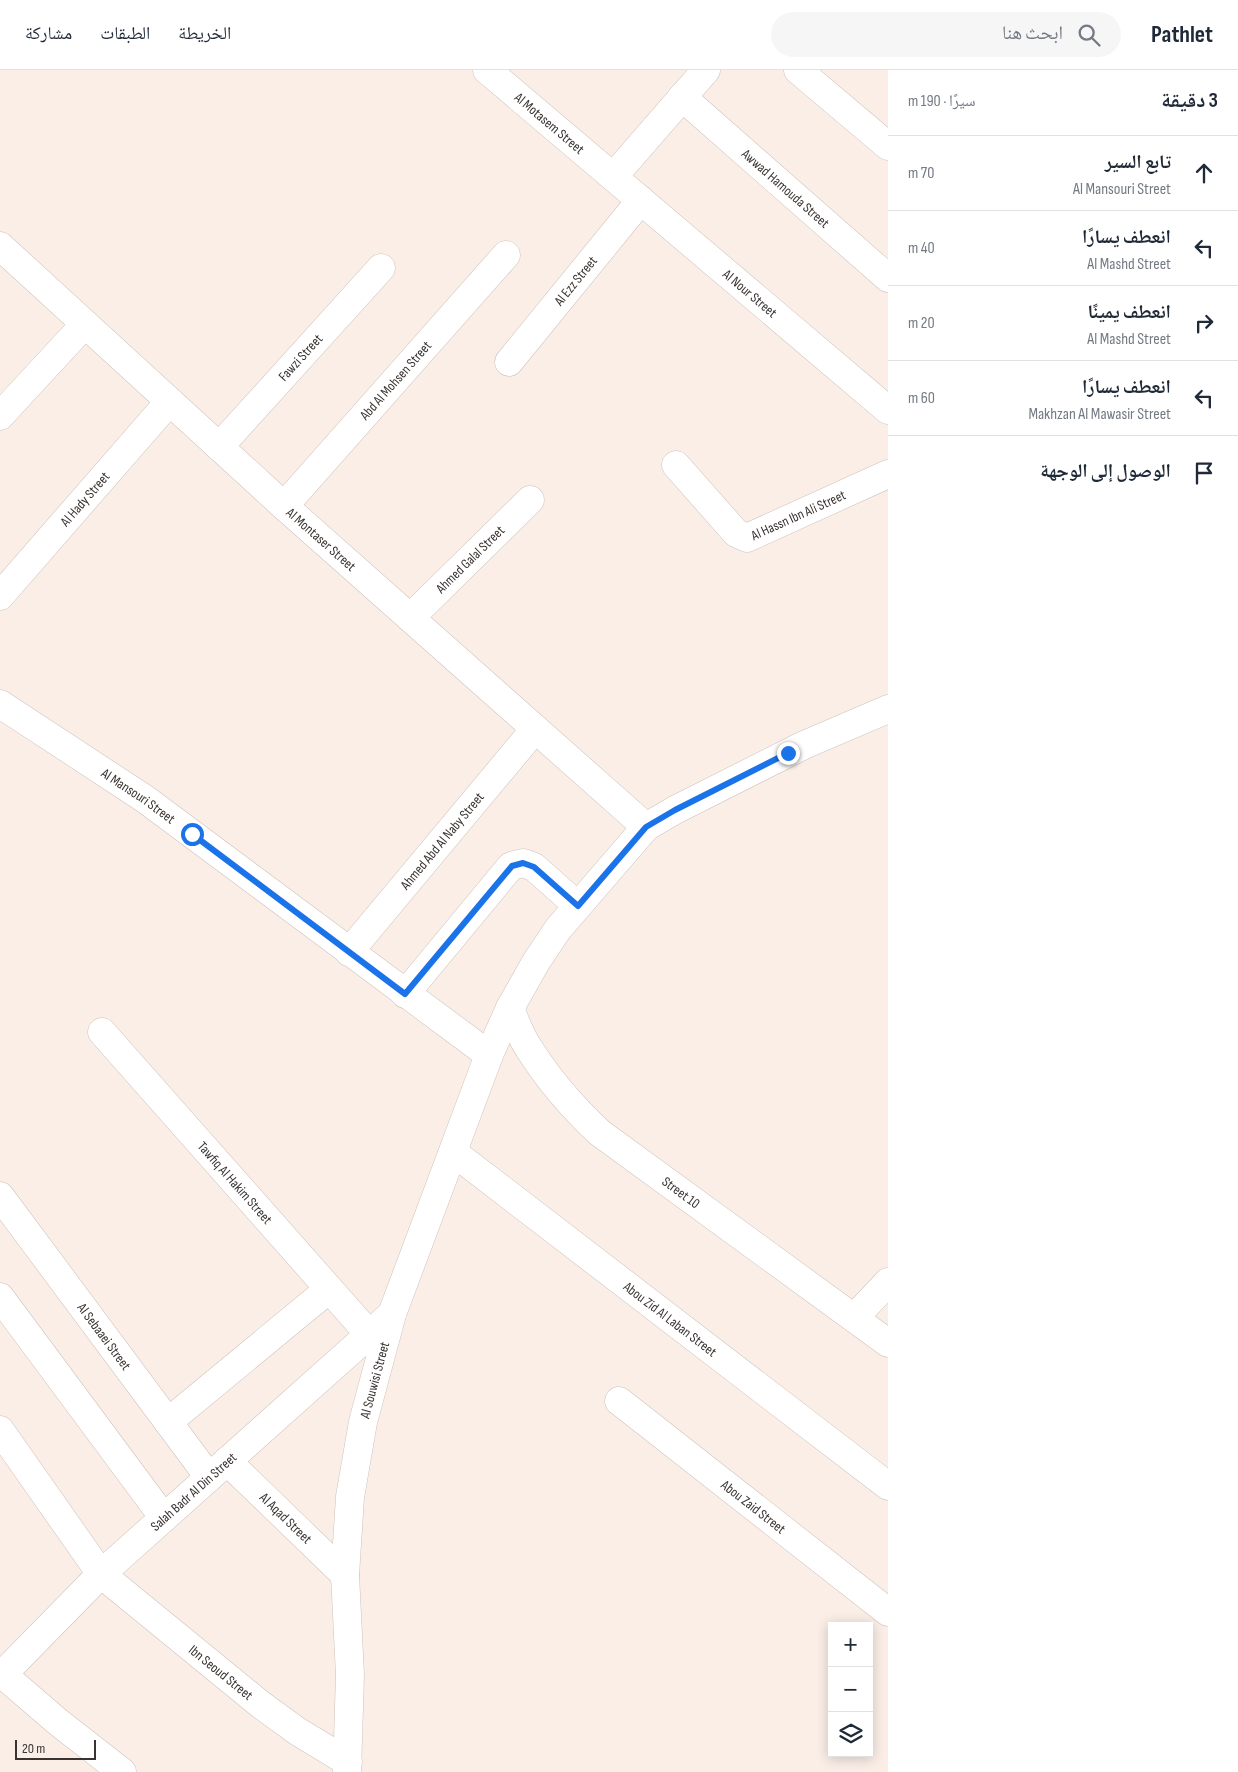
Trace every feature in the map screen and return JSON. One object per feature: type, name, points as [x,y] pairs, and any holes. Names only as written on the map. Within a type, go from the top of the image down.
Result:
[{"type":"street","name":"Al Motasem Street","points":[[487,70],[613,177]]},
{"type":"street","points":[[613,177],[706,70]]},
{"type":"street","points":[[798,70],[888,146]]},
{"type":"street","name":"Awwad Hamouda Street","points":[[682,97],[888,278]]},
{"type":"street","name":"Al Nour Street","points":[[613,177],[888,410]]},
{"type":"street","name":"Al Ezz Street","points":[[509,362],[641,200]]},
{"type":"street","name":"Al Montaser Street","points":[[0,246],[284,506],[646,827]]},
{"type":"street","name":"Abd Al Mohsen Street","points":[[284,506],[506,255]]},
{"type":"street","name":"Fawzi Street","points":[[219,447],[381,268]]},
{"type":"street","points":[[0,416],[85,324]]},
{"type":"street","name":"Al Hady Street","points":[[0,596],[169,402]]},
{"type":"street","name":"Al Hassn Ibn Ali Street","points":[[676,465],[736,533],[747,538],[888,474]]},
{"type":"street","name":"Ahmed Galal Street","points":[[410,618],[530,500]]},
{"type":"street","name":"Al Mansouri Street","points":[[0,704],[145,799],[489,1055]]},
{"type":"street","name":"Al Souwisi Street","points":[[348,1767],[350,1675],[345,1575],[350,1497],[363,1422],[392,1314],[489,1055],[510,1008],[536,962],[558,929],[646,827],[675,810],[804,745],[888,709]]},
{"type":"street","name":"Ahmed Abd Al Naby Street","points":[[349,952],[535,729]]},
{"type":"street","points":[[405,994],[512,866],[523,863],[534,867],[578,906]]},
{"type":"street","name":"Street 10","points":[[510,1008],[526,1045],[549,1077],[573,1108],[600,1133],[888,1343]]},
{"type":"street","name":"Tawfiq Al Hakim Street","points":[[102,1032],[369,1334]]},
{"type":"street","name":"Abou Zid Al Laban Street","points":[[453,1152],[888,1486]]},
{"type":"street","name":"Al Sebaaei Street","points":[[0,1196],[168,1422],[218,1469]]},
{"type":"street","points":[[854,1318],[888,1282]]},
{"type":"street","points":[[168,1422],[329,1289]]},
{"type":"street","points":[[0,1297],[164,1518]]},
{"type":"street","name":"Salah Badr Al Din Street","points":[[1,1675],[101,1574],[392,1314]]},
{"type":"street","name":"Abou Zaid Street","points":[[618,1401],[888,1612]]},
{"type":"street","name":"Ibn Seoud Street","points":[[0,1430],[101,1574],[260,1704],[348,1767]]},
{"type":"street","name":"Al Aqad Street","points":[[218,1469],[345,1575]]},
{"type":"street","points":[[1,1675],[122,1772]]},
{"type":"route","points":[[192,834],[405,994],[512,866],[517,863],[523,863],[534,867],[578,906],[646,827],[675,810],[788,753]]}]
